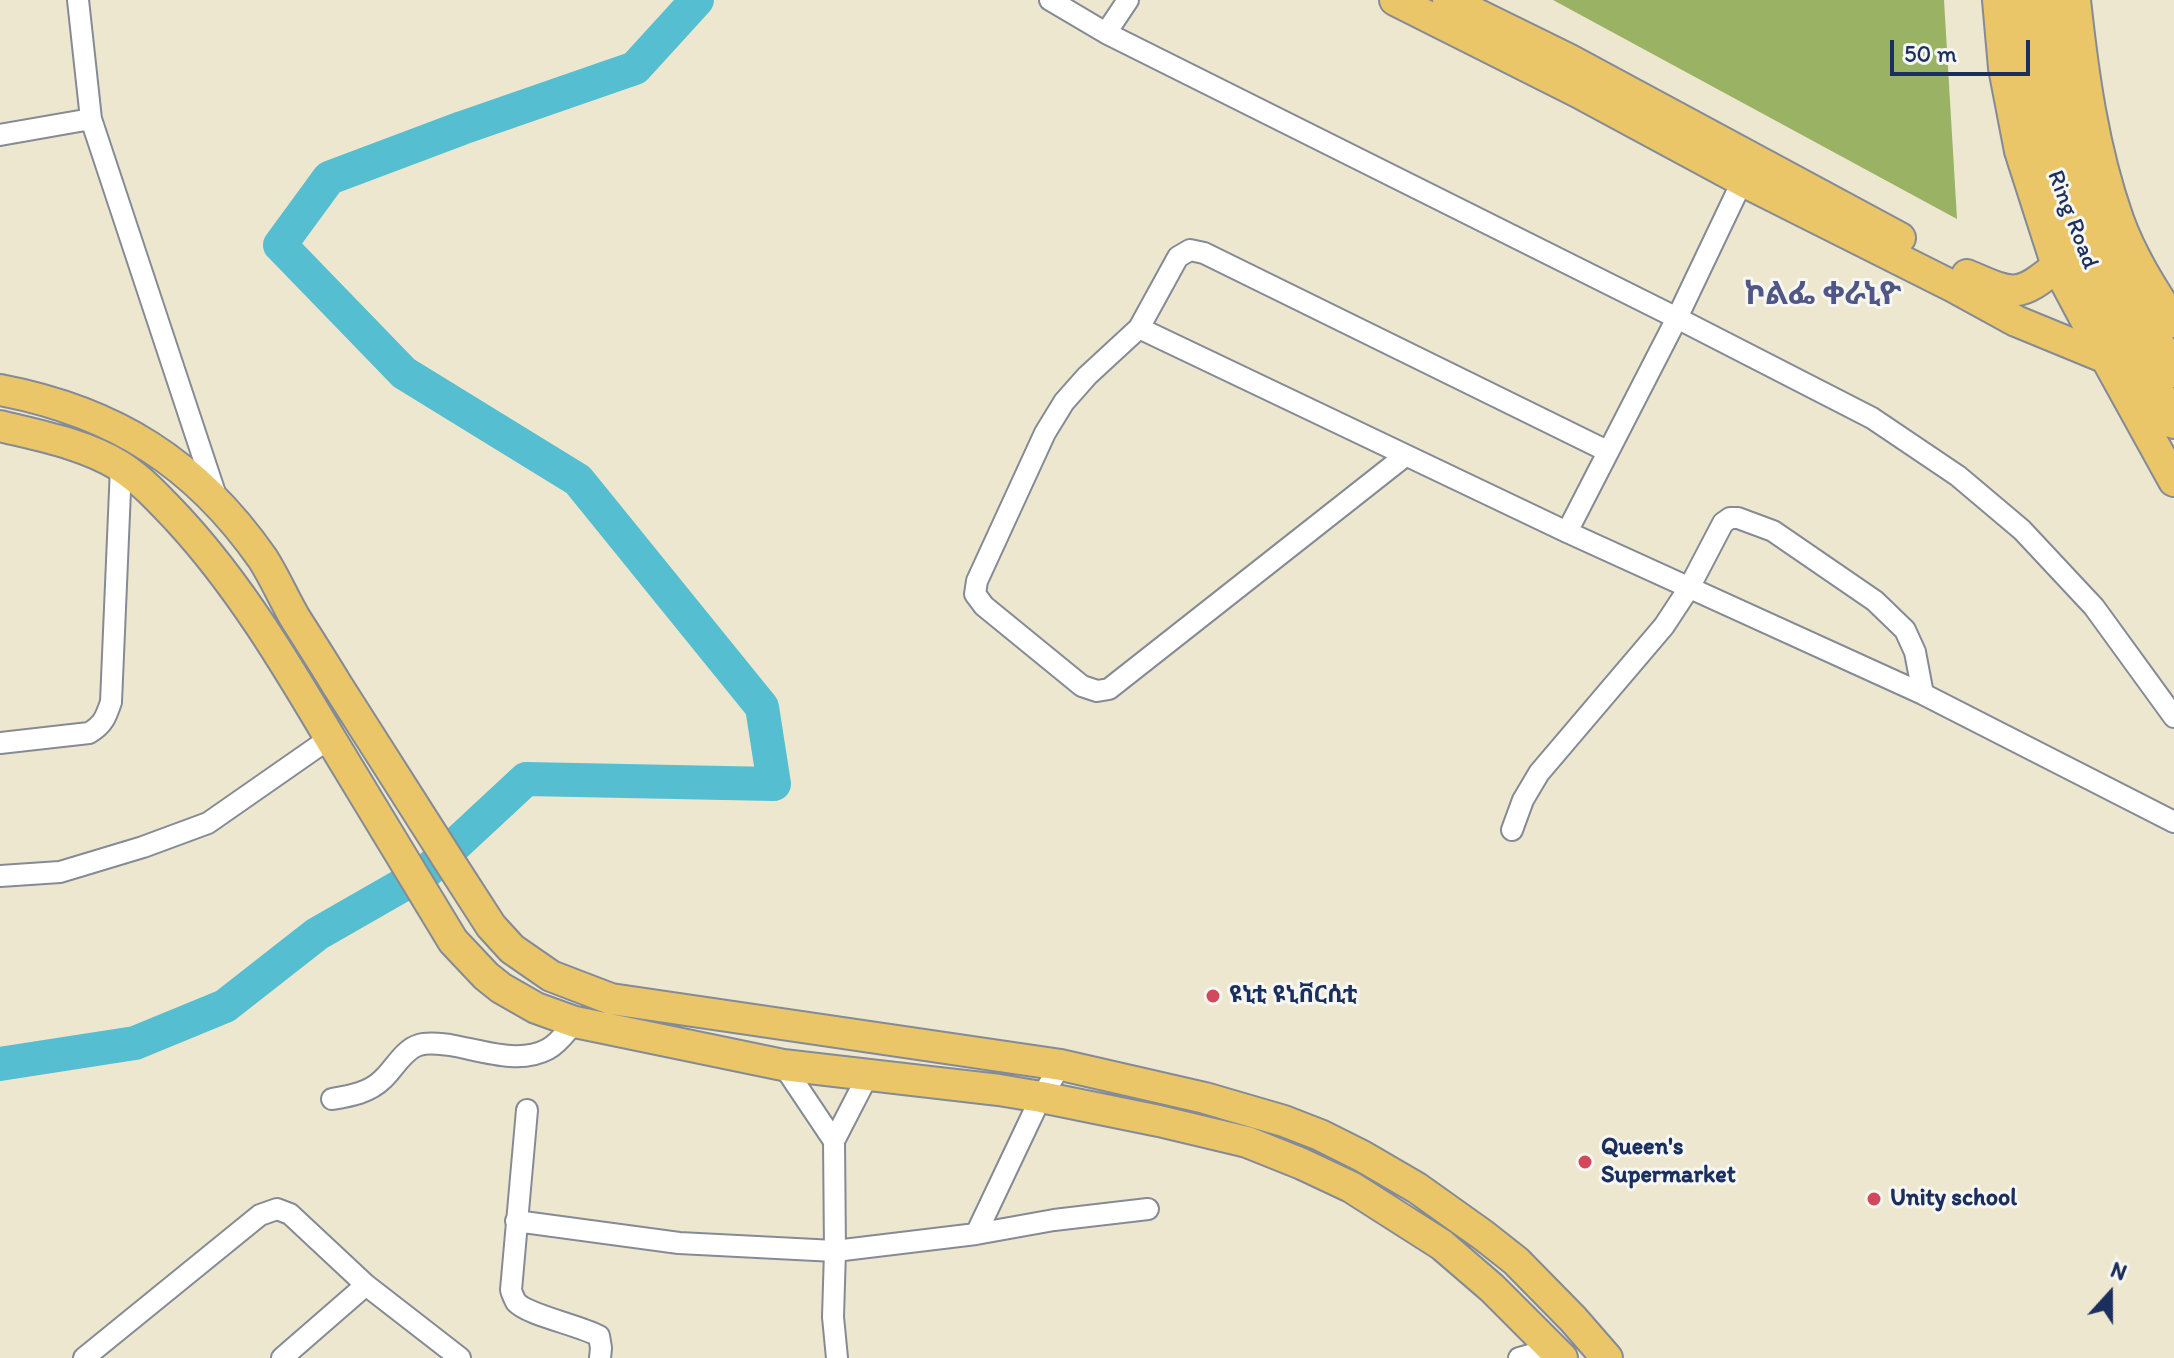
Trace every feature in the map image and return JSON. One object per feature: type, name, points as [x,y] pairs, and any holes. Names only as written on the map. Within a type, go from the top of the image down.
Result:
[{"type":"highway","name":"Ring Road","points":[[2024,0],[2036,111],[2065,211],[2083,257],[2174,422]]},
{"type":"highway","name":"Ring Road","points":[[2049,0],[2065,111],[2080,178],[2100,235],[2174,371]]},
{"type":"main road","points":[[1395,0],[1578,92],[2003,291],[2020,291],[2035,284],[2057,266]]},
{"type":"main road","points":[[1448,0],[1568,59],[1748,170],[2016,321],[2106,358]]},
{"type":"main road","points":[[1998,0],[2004,68],[2020,151],[2057,266],[2174,481]]},
{"type":"main road","points":[[2075,0],[2082,68],[2095,139],[2118,220],[2147,280],[2174,322]]},
{"type":"main road","points":[[0,384],[121,429],[156,449],[217,500],[264,561],[296,619],[491,926],[512,949],[551,976],[611,999],[1061,1065],[1240,1107],[1320,1135],[1417,1188],[1516,1261],[1607,1358]]},
{"type":"main road","points":[[0,426],[60,440],[121,467],[161,501],[199,541],[250,609],[295,678],[453,941],[501,988],[536,1008],[575,1022],[783,1065],[999,1090],[1159,1121],[1247,1142],[1351,1187],[1442,1245],[1492,1288],[1558,1353]]},
{"type":"main road","points":[[161,501],[180,468]]},
{"type":"street","points":[[78,0],[91,119],[217,500]]},
{"type":"street","points":[[1050,0],[1106,33],[1872,418],[1958,476],[2022,530],[2094,607],[2174,717]]},
{"type":"street","points":[[1106,33],[1128,0]]},
{"type":"street","points":[[0,135],[91,119]]},
{"type":"street","points":[[1567,532],[1677,318],[1748,170]]},
{"type":"street","points":[[1405,456],[1109,689],[1097,691],[1082,686],[984,606],[975,594],[977,581],[1045,433],[1064,402],[1139,328],[1178,257],[1190,250],[1204,253],[1607,451]]},
{"type":"street","points":[[1139,328],[1567,532],[1923,694],[2174,822]]},
{"type":"street","points":[[0,743],[89,733],[99,728],[106,719],[111,702],[121,467]]},
{"type":"street","points":[[1512,830],[1523,800],[1539,773],[1664,626],[1689,588],[1723,523],[1730,518],[1773,531],[1875,601],[1905,630],[1915,652],[1923,694]]},
{"type":"street","points":[[0,876],[60,872],[208,823],[330,738]]},
{"type":"street","points":[[332,1099],[368,1090],[382,1081],[398,1061],[417,1045],[434,1043],[492,1054],[528,1055],[548,1049],[575,1022]]},
{"type":"street","points":[[783,1065],[834,1141]]},
{"type":"street","points":[[976,1234],[1041,1097],[1061,1065]]},
{"type":"street","points":[[837,1358],[833,1317],[834,1141],[868,1075]]},
{"type":"street","points":[[527,1110],[511,1290],[515,1301],[526,1309],[599,1336],[600,1358]]},
{"type":"street","points":[[84,1358],[260,1215],[277,1209],[290,1214],[366,1285],[460,1358]]},
{"type":"street","points":[[516,1221],[679,1243],[835,1251],[1148,1209]]},
{"type":"street","points":[[282,1358],[366,1285]]},
{"type":"street","points":[[1519,1358],[1558,1353]]},
{"type":"green space","points":[[1553,0],[1944,0],[1957,219]]},
{"type":"waterway","points":[[0,1064],[135,1043],[225,1006],[317,934],[427,871],[526,779],[774,784],[762,707],[578,480],[404,373],[280,245],[329,178],[635,68],[697,0]]},
{"type":"place","name":"ዩኒቲ ዩኒቨርሲቲ","points":[[1213,996]]},
{"type":"place","name":"Queen's Supermarket","points":[[1585,1162]]},
{"type":"place","name":"Unity school","points":[[1874,1199]]},
{"type":"district","name":"ኮልፌ ቀራኒዮ","points":[[1823,296]]}]
